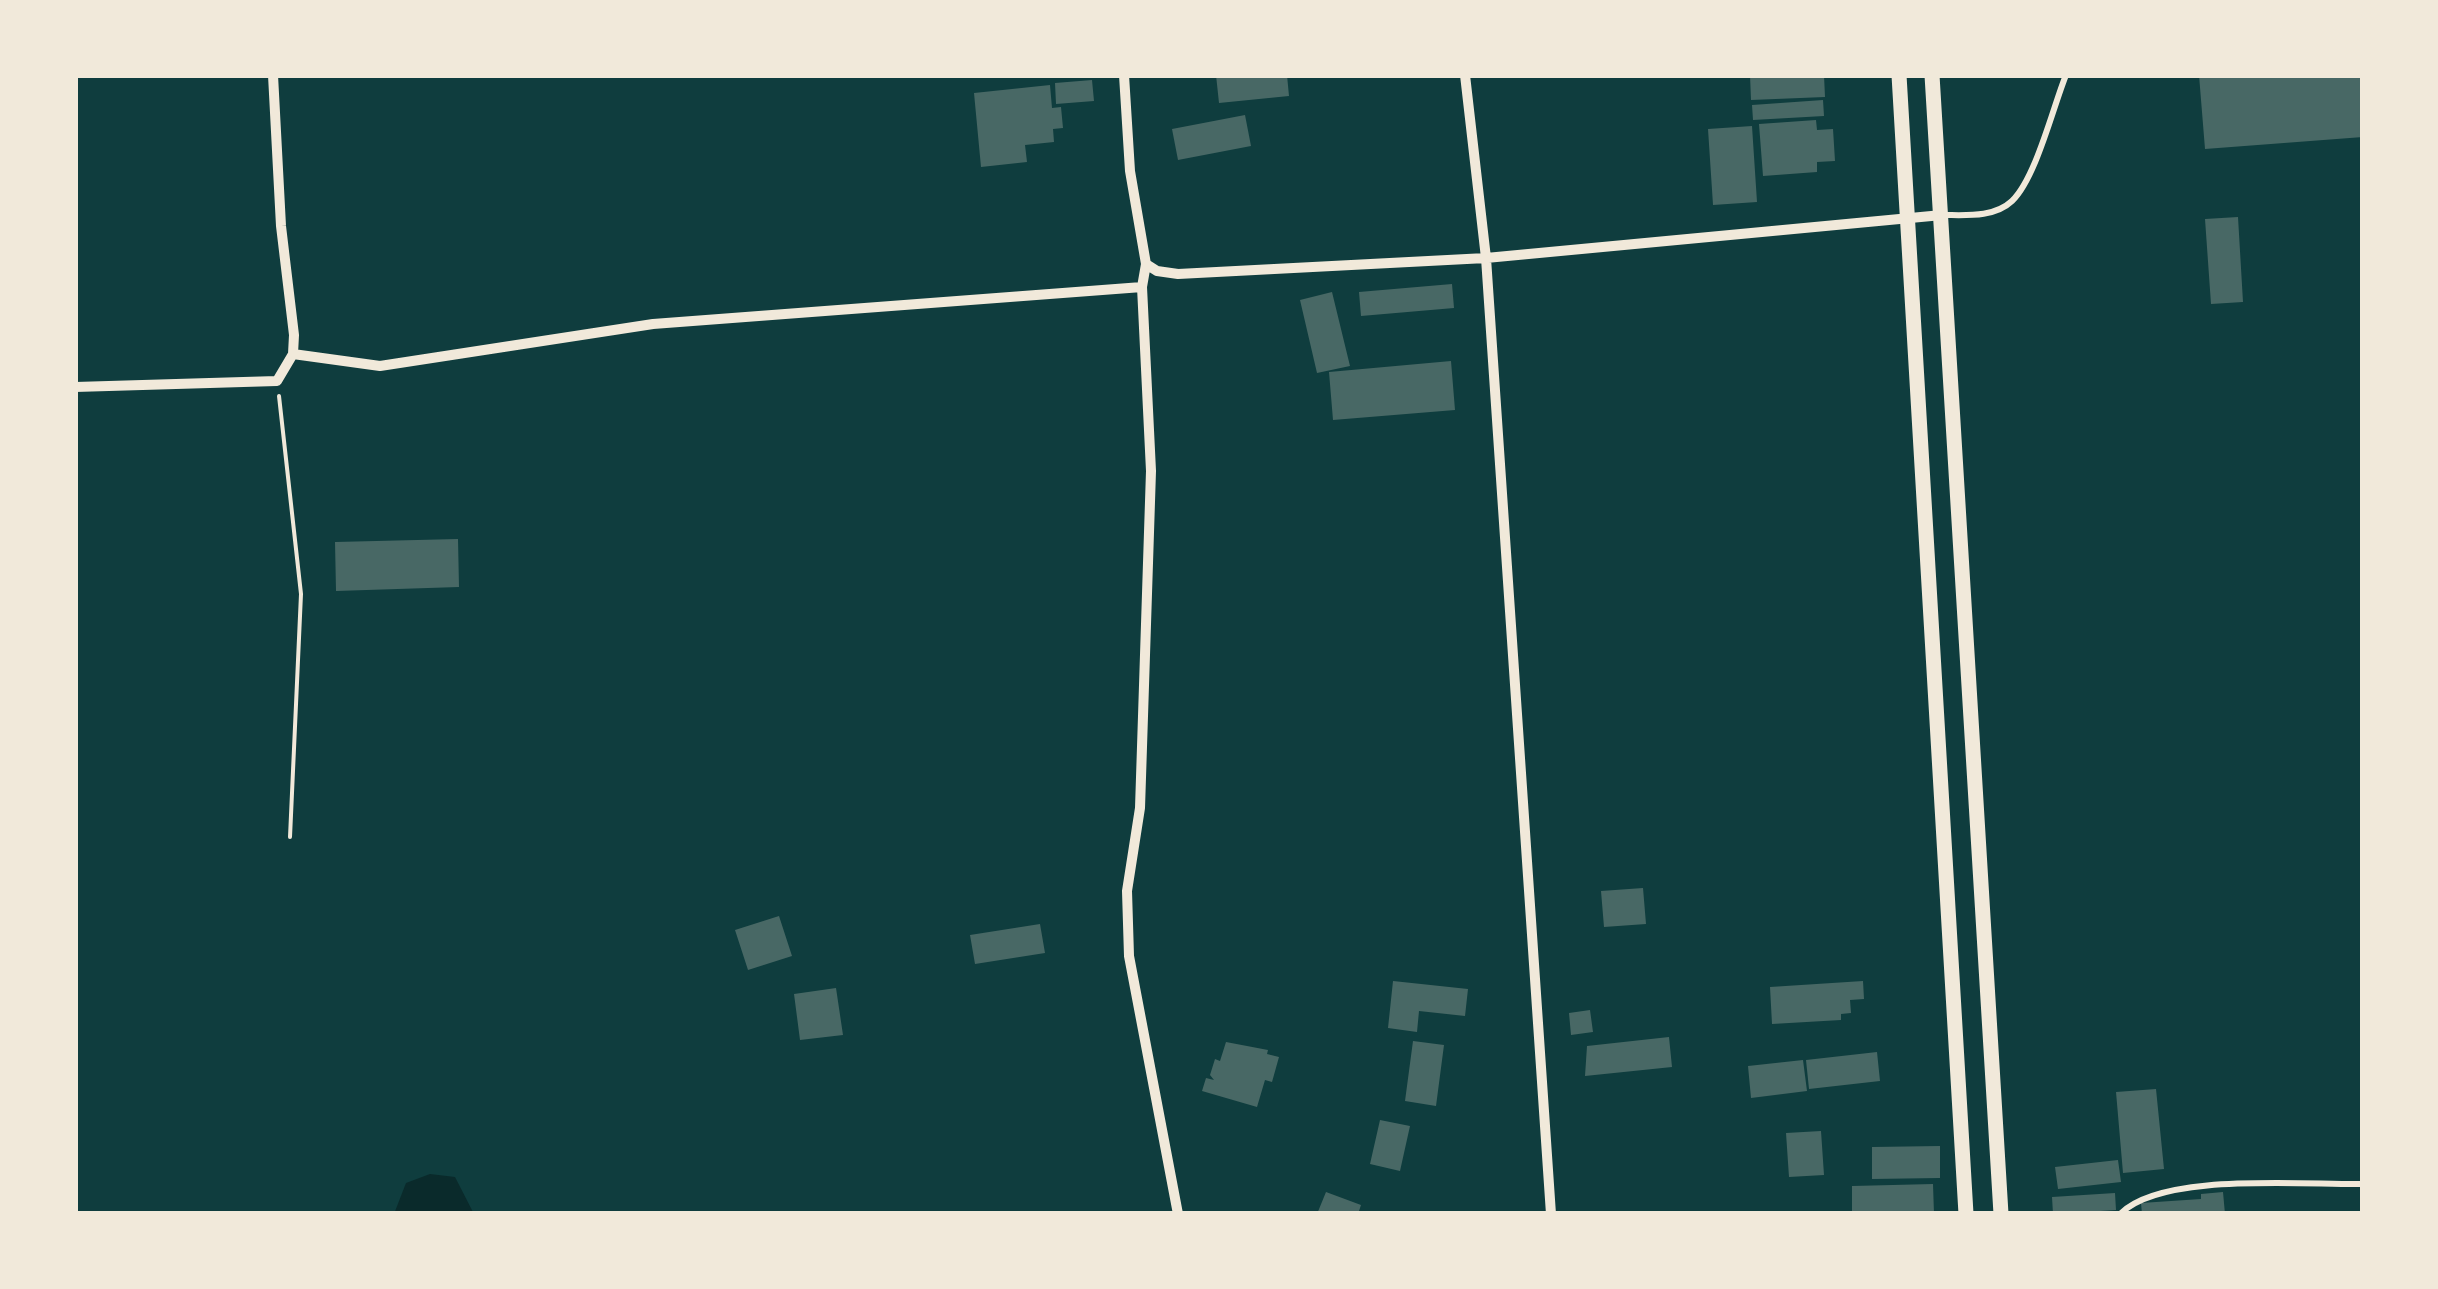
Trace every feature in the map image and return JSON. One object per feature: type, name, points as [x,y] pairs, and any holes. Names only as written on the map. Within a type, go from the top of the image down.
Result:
[{"type":"street","points":[[75,387],[277,382],[294,354],[274,75]]},
{"type":"street","points":[[1124,75],[1130,171],[1146,264],[1142,286],[1151,471],[1140,808],[1127,891],[1129,956],[1178,1214]]},
{"type":"street","points":[[1465,75],[1486,258],[1551,1214]]},
{"type":"street","points":[[1899,75],[1966,1214]]},
{"type":"street","points":[[1932,75],[2000,1214]]},
{"type":"street","points":[[1146,264],[1178,274],[1486,258],[1942,215]]},
{"type":"street","points":[[294,354],[380,366],[653,324],[1142,286]]},
{"type":"lane","points":[[1942,215],[1986,214],[2012,201],[2028,172],[2066,75]]},
{"type":"lane","points":[[2120,1214],[2135,1199],[2180,1186],[2363,1184]]},
{"type":"path","points":[[277,382],[301,594],[290,836]]},
{"type":"water","points":[[430,1174],[455,1177],[474,1214],[394,1214],[406,1183]]},
{"type":"building","points":[[1216,75],[1287,75],[1289,96],[1219,103]]},
{"type":"building","points":[[1750,75],[1824,75],[1825,97],[1751,100]]},
{"type":"building","points":[[2199,75],[2363,75],[2363,137],[2205,149]]},
{"type":"building","points":[[1092,80],[1094,101],[1056,104],[1055,83]]},
{"type":"building","points":[[1050,85],[1052,108],[1061,107],[1063,128],[1053,129],[1054,142],[1025,145],[1027,162],[981,167],[974,93]]},
{"type":"building","points":[[1823,100],[1824,116],[1753,120],[1752,105]]},
{"type":"building","points":[[1245,115],[1251,146],[1178,160],[1172,129]]},
{"type":"building","points":[[1816,120],[1817,130],[1833,129],[1835,161],[1817,162],[1817,172],[1763,176],[1759,124]]},
{"type":"building","points":[[1752,126],[1757,202],[1713,205],[1708,129]]},
{"type":"building","points":[[2238,217],[2243,302],[2211,304],[2205,219]]},
{"type":"building","points":[[1452,284],[1454,308],[1361,316],[1359,292]]},
{"type":"building","points":[[1332,292],[1350,366],[1317,373],[1300,300]]},
{"type":"building","points":[[1451,361],[1455,410],[1333,420],[1329,372]]},
{"type":"building","points":[[458,539],[459,587],[336,591],[335,542]]},
{"type":"building","points":[[1643,888],[1646,924],[1604,927],[1601,891]]},
{"type":"building","points":[[779,916],[792,956],[748,970],[735,930]]},
{"type":"building","points":[[1040,924],[1045,953],[975,964],[970,935]]},
{"type":"building","points":[[1393,981],[1468,989],[1465,1016],[1419,1011],[1417,1032],[1388,1028]]},
{"type":"building","points":[[1863,981],[1864,999],[1850,1000],[1851,1013],[1841,1014],[1841,1020],[1772,1024],[1770,987]]},
{"type":"building","points":[[836,988],[843,1035],[800,1040],[794,994]]},
{"type":"building","points":[[1590,1010],[1593,1032],[1571,1035],[1569,1013]]},
{"type":"building","points":[[1669,1037],[1672,1067],[1585,1076],[1587,1046]]},
{"type":"building","points":[[1413,1041],[1444,1045],[1436,1106],[1405,1101]]},
{"type":"building","points":[[1226,1042],[1268,1050],[1267,1054],[1279,1057],[1272,1082],[1265,1080],[1257,1107],[1202,1091],[1206,1078],[1214,1080],[1210,1075],[1215,1059],[1220,1061]]},
{"type":"building","points":[[1877,1052],[1880,1081],[1809,1089],[1806,1060]]},
{"type":"building","points":[[1803,1060],[1807,1091],[1751,1098],[1748,1066]]},
{"type":"building","points":[[2156,1089],[2164,1169],[2123,1173],[2116,1092]]},
{"type":"building","points":[[1380,1120],[1410,1126],[1400,1171],[1370,1164]]},
{"type":"building","points":[[1821,1131],[1824,1175],[1789,1177],[1786,1133]]},
{"type":"building","points":[[1940,1146],[1940,1178],[1872,1179],[1872,1147]]},
{"type":"building","points":[[2118,1160],[2121,1182],[2058,1189],[2055,1167]]},
{"type":"building","points":[[1933,1184],[1934,1214],[1852,1214],[1852,1186]]},
{"type":"building","points":[[1326,1192],[1361,1205],[1358,1214],[1317,1214]]},
{"type":"building","points":[[2223,1192],[2225,1214],[2142,1214],[2141,1203],[2201,1199],[2201,1194]]},
{"type":"building","points":[[2115,1193],[2116,1210],[2053,1214],[2052,1197]]}]
